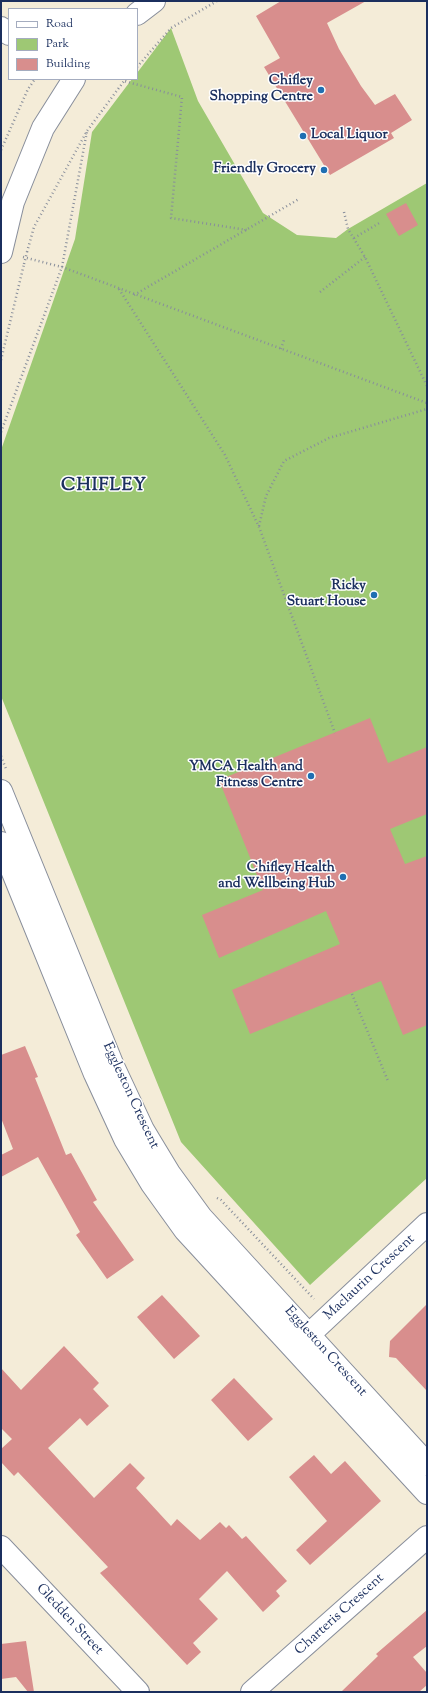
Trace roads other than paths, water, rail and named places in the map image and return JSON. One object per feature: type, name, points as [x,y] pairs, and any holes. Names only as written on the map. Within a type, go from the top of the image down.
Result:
[{"type":"street","points":[[138,13],[154,1]]},
{"type":"street","points":[[2,249],[14,202],[43,128],[72,80]]},
{"type":"street","name":"Eggleston Crescent","points":[[1,791],[113,1066],[143,1130],[168,1173],[201,1217],[302,1342],[427,1493]]},
{"type":"street","name":"Eggleston Crescent","points":[[1,843],[95,1074],[125,1139],[152,1184],[185,1230],[427,1464]]},
{"type":"street","name":"Maclaurin Crescent","points":[[302,1342],[427,1224]]},
{"type":"street","name":"Charteris Crescent","points":[[252,1692],[427,1537]]},
{"type":"street","name":"Gledden Street","points":[[1,1547],[138,1692]]},
{"type":"place","name":"Chifley Shopping Centre","points":[[321,90]]},
{"type":"place","name":"Local Liquor","points":[[303,136]]},
{"type":"place","name":"Friendly Grocery","points":[[324,170]]},
{"type":"place","name":"Ricky Stuart House","points":[[374,595]]},
{"type":"place","name":"YMCA Health and Fitness Centre","points":[[311,776]]},
{"type":"place","name":"Chifley Health and Wellbeing Hub","points":[[343,877]]},
{"type":"district","name":"CHIFLEY","points":[[104,487]]}]
